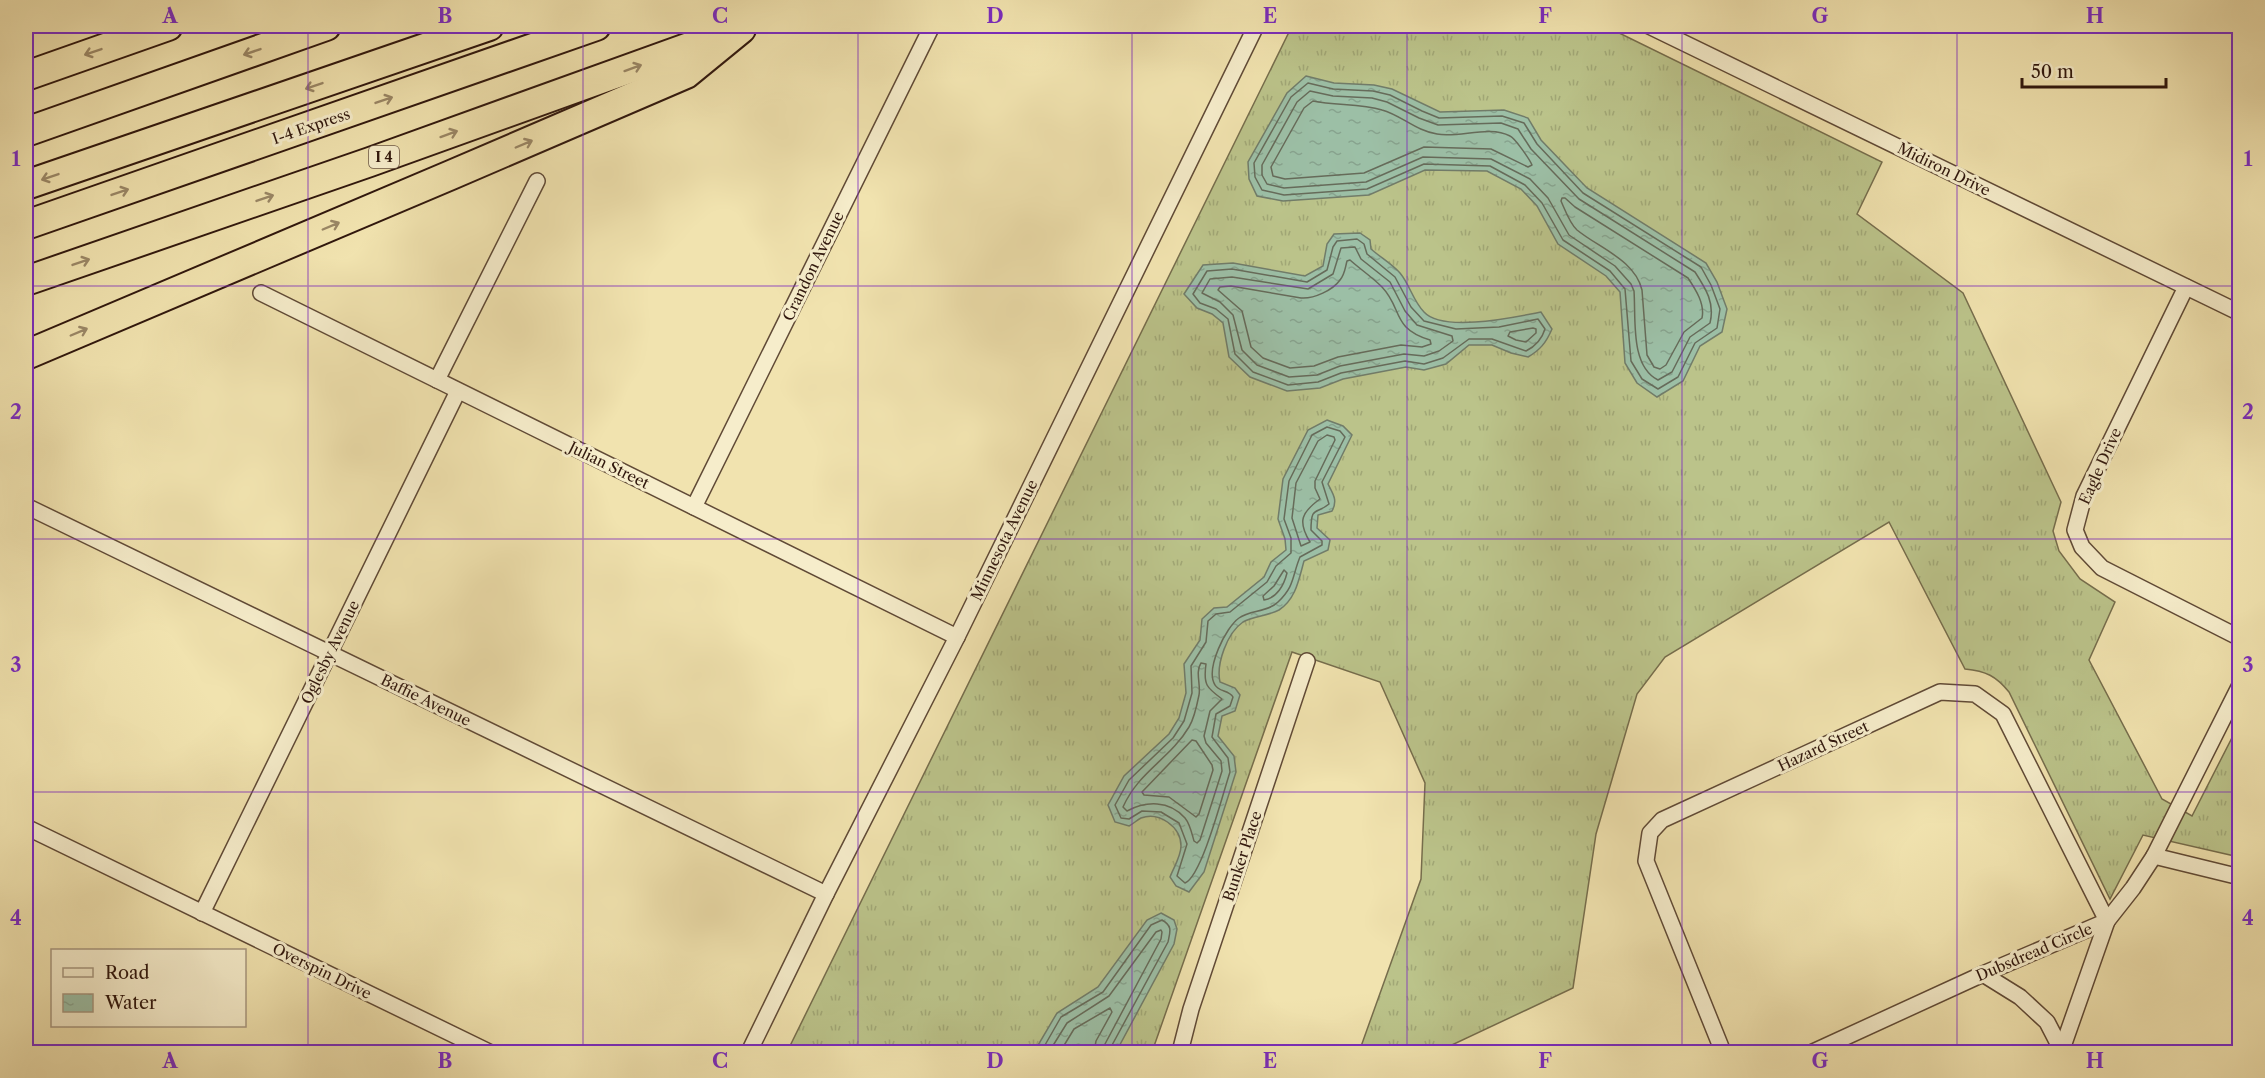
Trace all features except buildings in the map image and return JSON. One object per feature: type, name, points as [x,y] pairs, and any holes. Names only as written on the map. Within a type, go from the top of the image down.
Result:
[{"type":"highway","points":[[26,76],[168,26]]},
{"type":"highway","points":[[26,132],[327,26]]},
{"type":"highway","points":[[26,185],[489,26]]},
{"type":"highway","name":"I-4 Express","points":[[26,225],[596,26]]},
{"type":"highway","points":[[26,355],[686,74],[746,27]]},
{"type":"highway","name":"I 4","points":[[26,281],[370,162],[746,27]]},
{"type":"street","name":"Crandon Avenue","points":[[694,507],[932,26]]},
{"type":"street","name":"Minnesota Avenue","points":[[749,1053],[826,894],[957,637],[1256,26]]},
{"type":"street","name":"Midiron Drive","points":[[1649,26],[2240,313]]},
{"type":"street","points":[[437,380],[537,181]]},
{"type":"street","name":"Eagle Drive","points":[[2186,287],[2084,496],[2075,530],[2082,547],[2102,568],[2240,638]]},
{"type":"street","name":"Julian Street","points":[[261,293],[957,637]]},
{"type":"street","name":"Oglesby Avenue","points":[[202,913],[458,391]]},
{"type":"street","name":"Baffie Avenue","points":[[26,506],[826,894]]},
{"type":"street","name":"Bunker Place","points":[[1180,1053],[1191,1009],[1307,661]]},
{"type":"street","name":"Dubsdread Circle","points":[[1813,1053],[1983,974],[2107,921],[2154,856],[2240,685]]},
{"type":"street","name":"Hazard Street","points":[[1723,1053],[1647,861],[1650,833],[1662,820],[1941,693],[1975,694],[2003,714],[2107,921]]},
{"type":"street","name":"Overspin Drive","points":[[26,827],[489,1053]]},
{"type":"street","points":[[2154,856],[2240,877]]},
{"type":"street","points":[[2061,1052],[2107,921]]},
{"type":"street","points":[[1983,974],[2020,997],[2047,1022],[2061,1052]]},
{"type":"green space","points":[[1292,26],[1605,26],[1882,162],[1857,214],[1963,293],[2061,502],[2053,531],[2059,551],[2080,579],[2115,602],[2089,660],[2162,799],[2192,816],[2239,724],[2239,857],[2143,835],[2110,899],[2009,692],[1990,675],[1965,669],[1889,522],[1665,657],[1637,694],[1596,834],[1573,988],[1437,1052],[1359,1052],[1421,879],[1425,783],[1380,682],[1292,652],[1152,1052],[787,1052]]},
{"type":"water","points":[[1306,76],[1334,83],[1374,85],[1392,89],[1440,112],[1504,110],[1528,118],[1541,140],[1587,188],[1706,263],[1717,282],[1727,309],[1722,332],[1700,346],[1683,381],[1657,397],[1637,383],[1625,363],[1620,292],[1606,276],[1558,244],[1537,206],[1521,189],[1487,171],[1425,170],[1369,195],[1283,201],[1257,196],[1249,179],[1248,162],[1287,93]]},
{"type":"water","points":[[1360,233],[1370,240],[1371,249],[1400,273],[1420,308],[1433,318],[1463,323],[1541,312],[1552,329],[1539,349],[1528,357],[1492,345],[1469,345],[1446,364],[1424,370],[1406,367],[1343,379],[1320,388],[1287,391],[1250,377],[1229,357],[1223,323],[1212,314],[1197,308],[1184,294],[1203,265],[1233,263],[1305,276],[1323,266],[1327,244],[1334,234]]},
{"type":"water","points":[[1327,420],[1343,426],[1352,435],[1328,484],[1334,497],[1334,507],[1332,511],[1318,515],[1317,528],[1330,540],[1328,550],[1304,561],[1296,588],[1285,605],[1275,612],[1243,622],[1232,633],[1224,649],[1221,658],[1220,682],[1235,688],[1240,695],[1235,711],[1222,716],[1218,736],[1234,756],[1236,772],[1204,872],[1189,892],[1176,886],[1170,877],[1181,850],[1180,839],[1173,827],[1162,819],[1148,816],[1129,826],[1115,822],[1108,805],[1124,776],[1169,734],[1179,718],[1186,693],[1184,664],[1200,640],[1202,619],[1214,608],[1227,607],[1264,577],[1271,562],[1286,550],[1278,519],[1283,479],[1308,430]]},
{"type":"water","points":[[1161,913],[1174,920],[1177,929],[1174,944],[1116,1052],[1034,1052],[1057,1013],[1098,987],[1147,920]]}]
